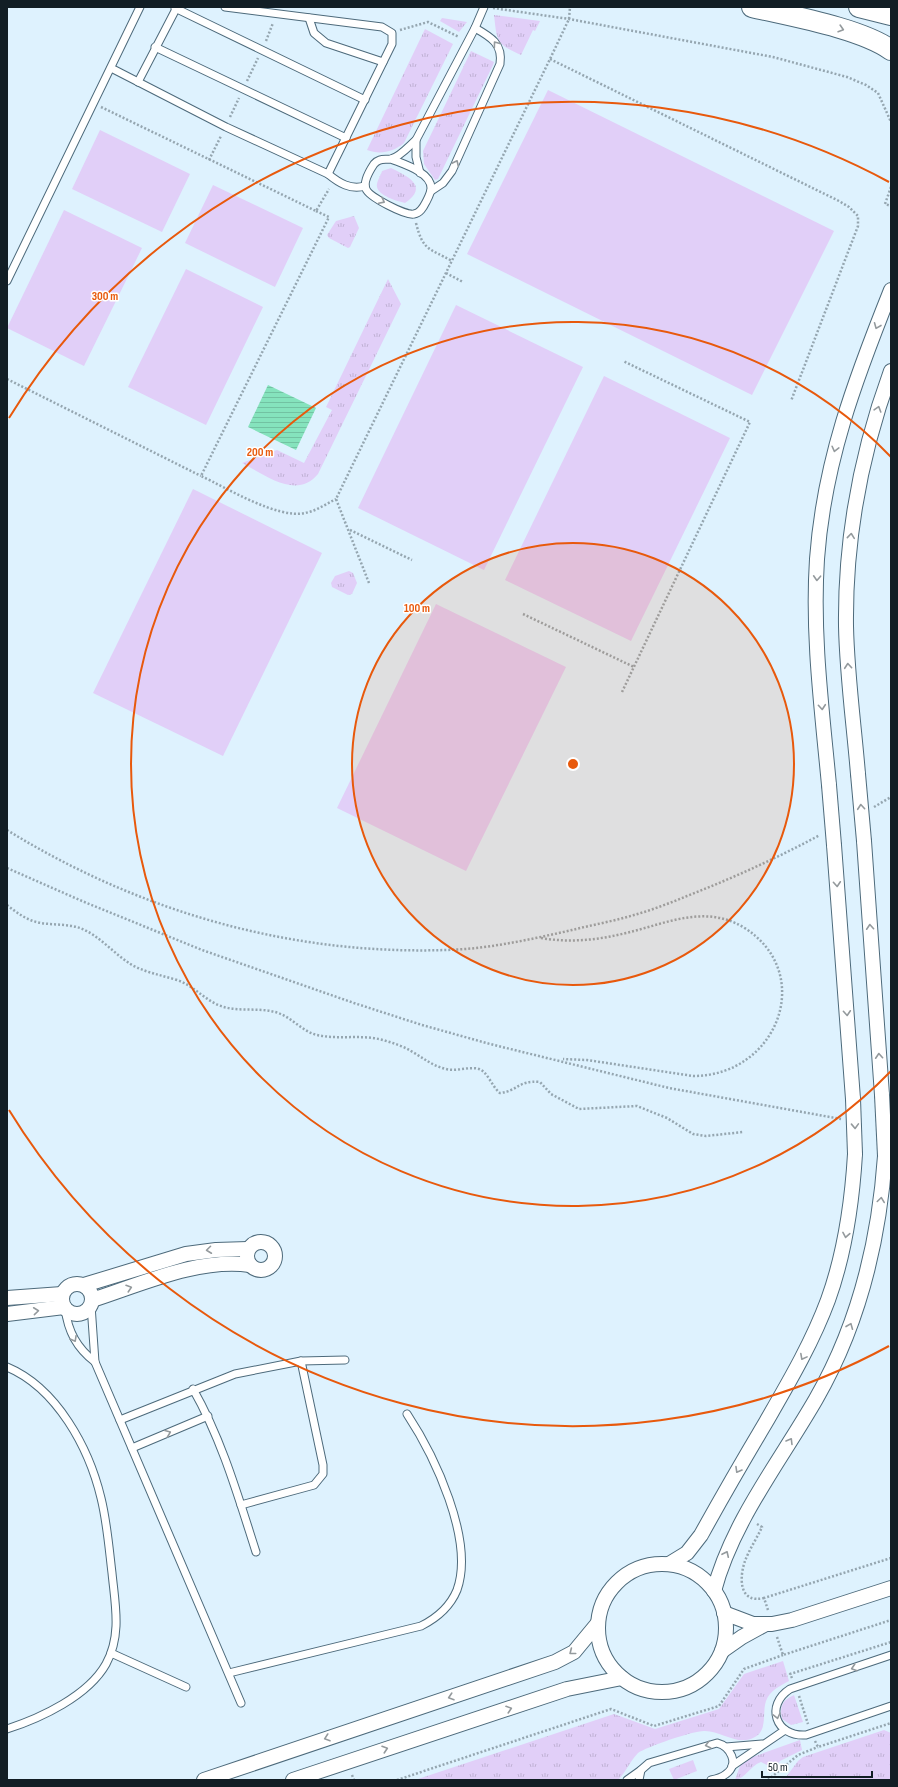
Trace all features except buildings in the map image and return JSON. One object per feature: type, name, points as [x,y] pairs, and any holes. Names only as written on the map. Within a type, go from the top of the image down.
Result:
[{"type":"main road","points":[[752,7],[834,27],[863,36],[891,50]]},
{"type":"main road","points":[[859,7],[891,15]]},
{"type":"street","points":[[669,1564],[696,1574],[714,1591],[724,1613],[726,1632],[722,1651],[711,1670],[689,1686],[673,1691],[663,1692],[646,1690],[631,1684],[614,1671],[603,1653],[600,1644],[598,1623],[602,1604],[618,1582],[633,1571],[641,1568],[669,1564],[687,1553],[701,1535],[790,1380],[818,1326],[846,1238],[853,1185],[855,1154],[853,1099],[816,627],[817,573],[821,525],[831,465],[841,425],[860,367],[891,290]]},
{"type":"street","points":[[714,1591],[726,1554],[745,1517],[832,1369],[858,1307],[875,1240],[883,1186],[885,1156],[882,1095],[864,841],[848,660],[846,607],[848,560],[863,462],[891,371]]},
{"type":"street","points":[[7,1298],[64,1303],[74,1314],[79,1314],[84,1312],[92,1302],[188,1270],[218,1265],[250,1265],[260,1270],[270,1267],[275,1257],[275,1251],[268,1243],[262,1241],[257,1242],[248,1249],[246,1254],[250,1265]]},
{"type":"street","points":[[84,1285],[186,1254],[216,1250],[248,1249]]},
{"type":"street","points":[[64,1303],[69,1286],[79,1283],[84,1285],[92,1294],[92,1302]]},
{"type":"street","points":[[7,1314],[64,1303]]},
{"type":"street","points":[[722,1651],[742,1637],[768,1625],[792,1620],[891,1588]]},
{"type":"street","points":[[724,1613],[743,1622],[768,1625]]},
{"type":"street","points":[[204,1780],[555,1662],[574,1652],[598,1623]]},
{"type":"street","points":[[293,1780],[567,1690],[622,1678]]},
{"type":"lane","points":[[7,281],[140,7]]},
{"type":"lane","points":[[226,7],[382,27],[392,33],[393,41],[328,174]]},
{"type":"lane","points":[[391,159],[404,151],[416,140],[468,42],[484,7]]},
{"type":"lane","points":[[138,82],[176,8],[364,100]]},
{"type":"lane","points":[[309,18],[314,33],[326,43],[383,62]]},
{"type":"lane","points":[[431,191],[429,180],[420,173],[391,159],[383,159],[376,162],[366,180],[365,186],[372,196],[404,213],[414,214],[423,208],[431,191],[443,183],[452,171],[500,64],[500,51],[498,45],[494,40],[475,28]]},
{"type":"lane","points":[[156,47],[346,138]]},
{"type":"lane","points":[[111,68],[226,127],[328,174],[342,184],[352,188],[365,186]]},
{"type":"lane","points":[[416,140],[416,157],[420,173]]},
{"type":"lane","points":[[92,1302],[95,1362],[242,1703]]},
{"type":"lane","points":[[64,1303],[66,1319],[74,1339],[80,1348],[95,1362]]},
{"type":"lane","points":[[120,1420],[193,1389],[235,1374],[301,1361],[345,1360]]},
{"type":"lane","points":[[241,1505],[314,1484],[323,1474],[323,1465],[301,1361]]},
{"type":"lane","points":[[7,1367],[19,1373],[38,1387],[62,1415],[82,1446],[96,1480],[105,1515],[117,1618],[115,1642],[112,1653],[100,1673],[84,1690],[33,1718],[7,1729]]},
{"type":"lane","points":[[193,1389],[208,1416],[221,1447],[256,1552]]},
{"type":"lane","points":[[229,1673],[421,1626],[438,1615],[452,1600],[461,1571],[458,1537],[453,1514],[438,1470],[419,1432],[407,1414]]},
{"type":"lane","points":[[132,1448],[208,1416]]},
{"type":"lane","points":[[112,1653],[186,1687]]},
{"type":"lane","points":[[891,1655],[796,1687],[784,1693],[777,1704],[777,1718],[785,1730],[798,1735],[811,1733],[891,1706]]},
{"type":"lane","points":[[711,1780],[725,1775],[732,1766],[785,1730]]},
{"type":"lane","points":[[627,1780],[649,1763],[711,1743],[722,1744],[726,1747],[732,1756],[732,1766]]},
{"type":"lane","points":[[726,1747],[763,1744]]},
{"type":"lane","points":[[639,1780],[641,1770]]},
{"type":"path","points":[[484,7],[569,19],[773,57],[848,77],[866,85],[878,94],[891,122]]},
{"type":"path","points":[[7,379],[201,476],[275,511],[290,514],[304,514],[336,499],[550,59],[569,19],[570,7]]},
{"type":"path","points":[[392,33],[428,22],[468,42]]},
{"type":"path","points":[[550,59],[849,207],[858,216],[858,226],[791,401]]},
{"type":"path","points":[[94,104],[329,218],[201,476]]},
{"type":"path","points":[[316,211],[328,189],[337,193],[342,184]]},
{"type":"path","points":[[891,187],[885,204],[891,206]]},
{"type":"path","points":[[414,214],[420,239],[423,245],[452,260]]},
{"type":"path","points":[[446,274],[463,282]]},
{"type":"path","points":[[622,692],[750,422],[623,361]]},
{"type":"path","points":[[336,499],[369,583]]},
{"type":"path","points":[[349,530],[412,560]]},
{"type":"path","points":[[523,614],[634,667]]},
{"type":"path","points":[[870,808],[891,797]]},
{"type":"path","points":[[7,830],[70,866],[112,886],[181,912],[258,934],[298,941],[377,950],[467,949],[540,938],[636,915],[742,874],[822,834]]},
{"type":"path","points":[[7,868],[142,926],[278,978],[422,1024],[490,1044],[557,1059],[669,1088],[845,1120]]},
{"type":"path","points":[[7,905],[22,916],[39,923],[80,928],[131,964],[145,972],[177,980],[190,986],[216,1004],[230,1008],[274,1011],[286,1015],[315,1035],[333,1038],[356,1036],[382,1040],[411,1051],[443,1069],[456,1072],[478,1069],[485,1073],[494,1088],[500,1093],[509,1092],[528,1081],[540,1082],[551,1094],[579,1109],[637,1106],[667,1118],[693,1134],[706,1136],[743,1132]]},
{"type":"path","points":[[540,938],[573,941],[624,934],[685,917],[697,916],[720,918],[743,927],[761,943],[774,962],[781,986],[780,1010],[776,1023],[767,1040],[754,1055],[744,1063],[719,1073],[693,1076],[587,1060],[557,1059]]},
{"type":"path","points":[[745,1517],[762,1527],[745,1560],[742,1572],[743,1591],[746,1596],[752,1599],[764,1598],[891,1558]]},
{"type":"path","points":[[764,1598],[768,1625],[783,1655]]},
{"type":"path","points":[[397,1780],[611,1709],[654,1726],[719,1706],[744,1669],[891,1620]]},
{"type":"path","points":[[818,1747],[811,1733],[796,1687],[790,1674],[891,1642]]},
{"type":"path","points":[[768,1780],[798,1755],[891,1723]]},
{"type":"green space","points":[[494,15],[540,21],[535,31],[533,30],[521,55],[507,48],[499,41]]},
{"type":"green space","points":[[442,18],[467,22],[459,32],[440,21]]},
{"type":"green space","points":[[425,29],[453,44],[404,143],[395,149],[386,152],[372,152],[367,150]]},
{"type":"green space","points":[[471,51],[494,62],[438,179],[435,180],[424,164],[423,151]]},
{"type":"green space","points":[[548,90],[834,231],[752,395],[467,254]]},
{"type":"green space","points":[[100,130],[190,174],[162,232],[72,189]]},
{"type":"green space","points":[[391,168],[409,178],[416,187],[416,191],[412,197],[405,203],[393,199],[378,190],[377,185],[382,171]]},
{"type":"green space","points":[[213,185],[303,228],[275,287],[185,243]]},
{"type":"green space","points":[[64,210],[142,248],[84,366],[7,328]]},
{"type":"green space","points":[[354,216],[359,228],[350,247],[348,248],[329,238],[327,235],[336,221]]},
{"type":"green space","points":[[186,269],[263,307],[206,425],[128,387]]},
{"type":"green space","points":[[388,279],[401,304],[318,474],[310,481],[300,485],[291,485],[271,479],[242,463],[277,450],[304,463],[332,410],[326,407]]},
{"type":"green space","points":[[456,305],[583,367],[484,570],[358,508]]},
{"type":"green space","points":[[604,376],[730,438],[631,641],[505,580]]},
{"type":"green space","points":[[193,489],[322,553],[223,756],[93,693]]},
{"type":"green space","points":[[349,571],[353,573],[357,583],[352,594],[348,595],[332,587],[331,583],[335,576]]},
{"type":"green space","points":[[436,604],[566,667],[466,871],[337,808]]},
{"type":"green space","points":[[783,1661],[789,1681],[770,1694],[765,1705],[762,1730],[759,1734],[749,1740],[736,1739],[718,1733],[705,1731],[671,1739],[638,1753],[618,1780],[415,1780],[614,1714],[655,1729],[719,1709],[744,1674]]},
{"type":"green space","points":[[794,1695],[803,1722],[791,1725],[782,1719],[781,1710],[785,1701]]},
{"type":"green space","points":[[884,1730],[891,1733],[891,1780],[776,1780],[786,1777],[798,1761],[803,1757]]},
{"type":"green space","points":[[800,1740],[802,1750],[780,1761],[776,1766],[771,1767],[761,1762],[742,1777],[735,1780],[740,1766],[747,1759]]},
{"type":"green space","points":[[693,1760],[697,1771],[674,1780],[669,1769]]},
{"type":"shaded area","points":[[268,385],[316,408],[296,450],[248,427]]}]
